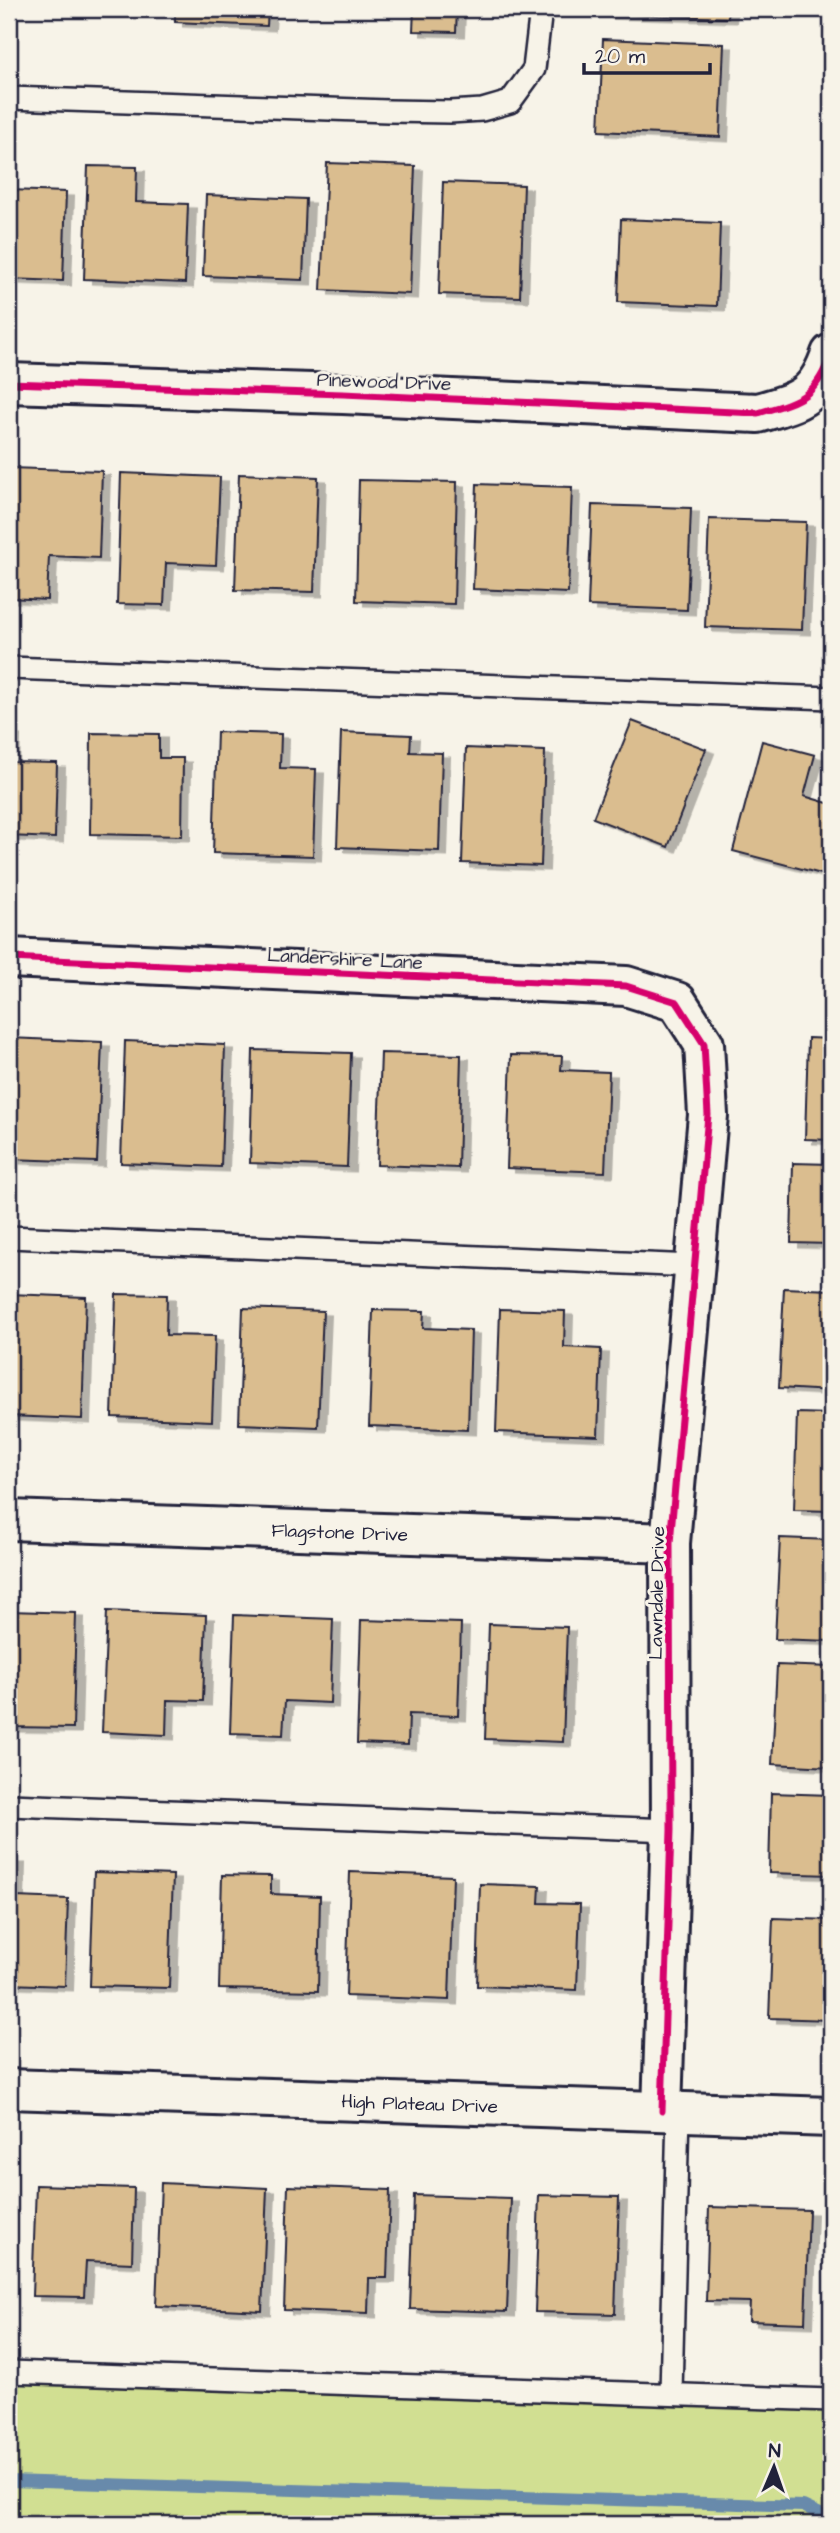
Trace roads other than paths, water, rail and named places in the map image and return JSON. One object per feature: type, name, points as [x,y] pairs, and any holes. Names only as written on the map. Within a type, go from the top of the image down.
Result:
[{"type":"street","name":"Pinewood Drive","points":[[9,383],[758,413],[799,401],[826,380]]},
{"type":"street","name":"Landershire Lane","points":[[9,958],[626,986],[677,1002]]},
{"type":"street","name":"Lawndale Drive","points":[[671,2111],[670,1544],[708,1115],[705,1044],[677,1002]]},
{"type":"street","name":"Flagstone Drive","points":[[9,1520],[670,1544]]},
{"type":"street","name":"High Plateau Drive","points":[[9,2090],[831,2117]]},
{"type":"lane","points":[[9,98],[388,111],[482,110],[510,102],[534,69],[541,9]]},
{"type":"lane","points":[[9,668],[831,698]]},
{"type":"lane","points":[[9,1237],[694,1266]]},
{"type":"lane","points":[[9,1805],[671,1829]]},
{"type":"lane","points":[[671,2111],[671,2393]]},
{"type":"lane","points":[[9,2372],[831,2400]]},
{"type":"waterway","points":[[9,2481],[803,2506],[831,2519]]}]
